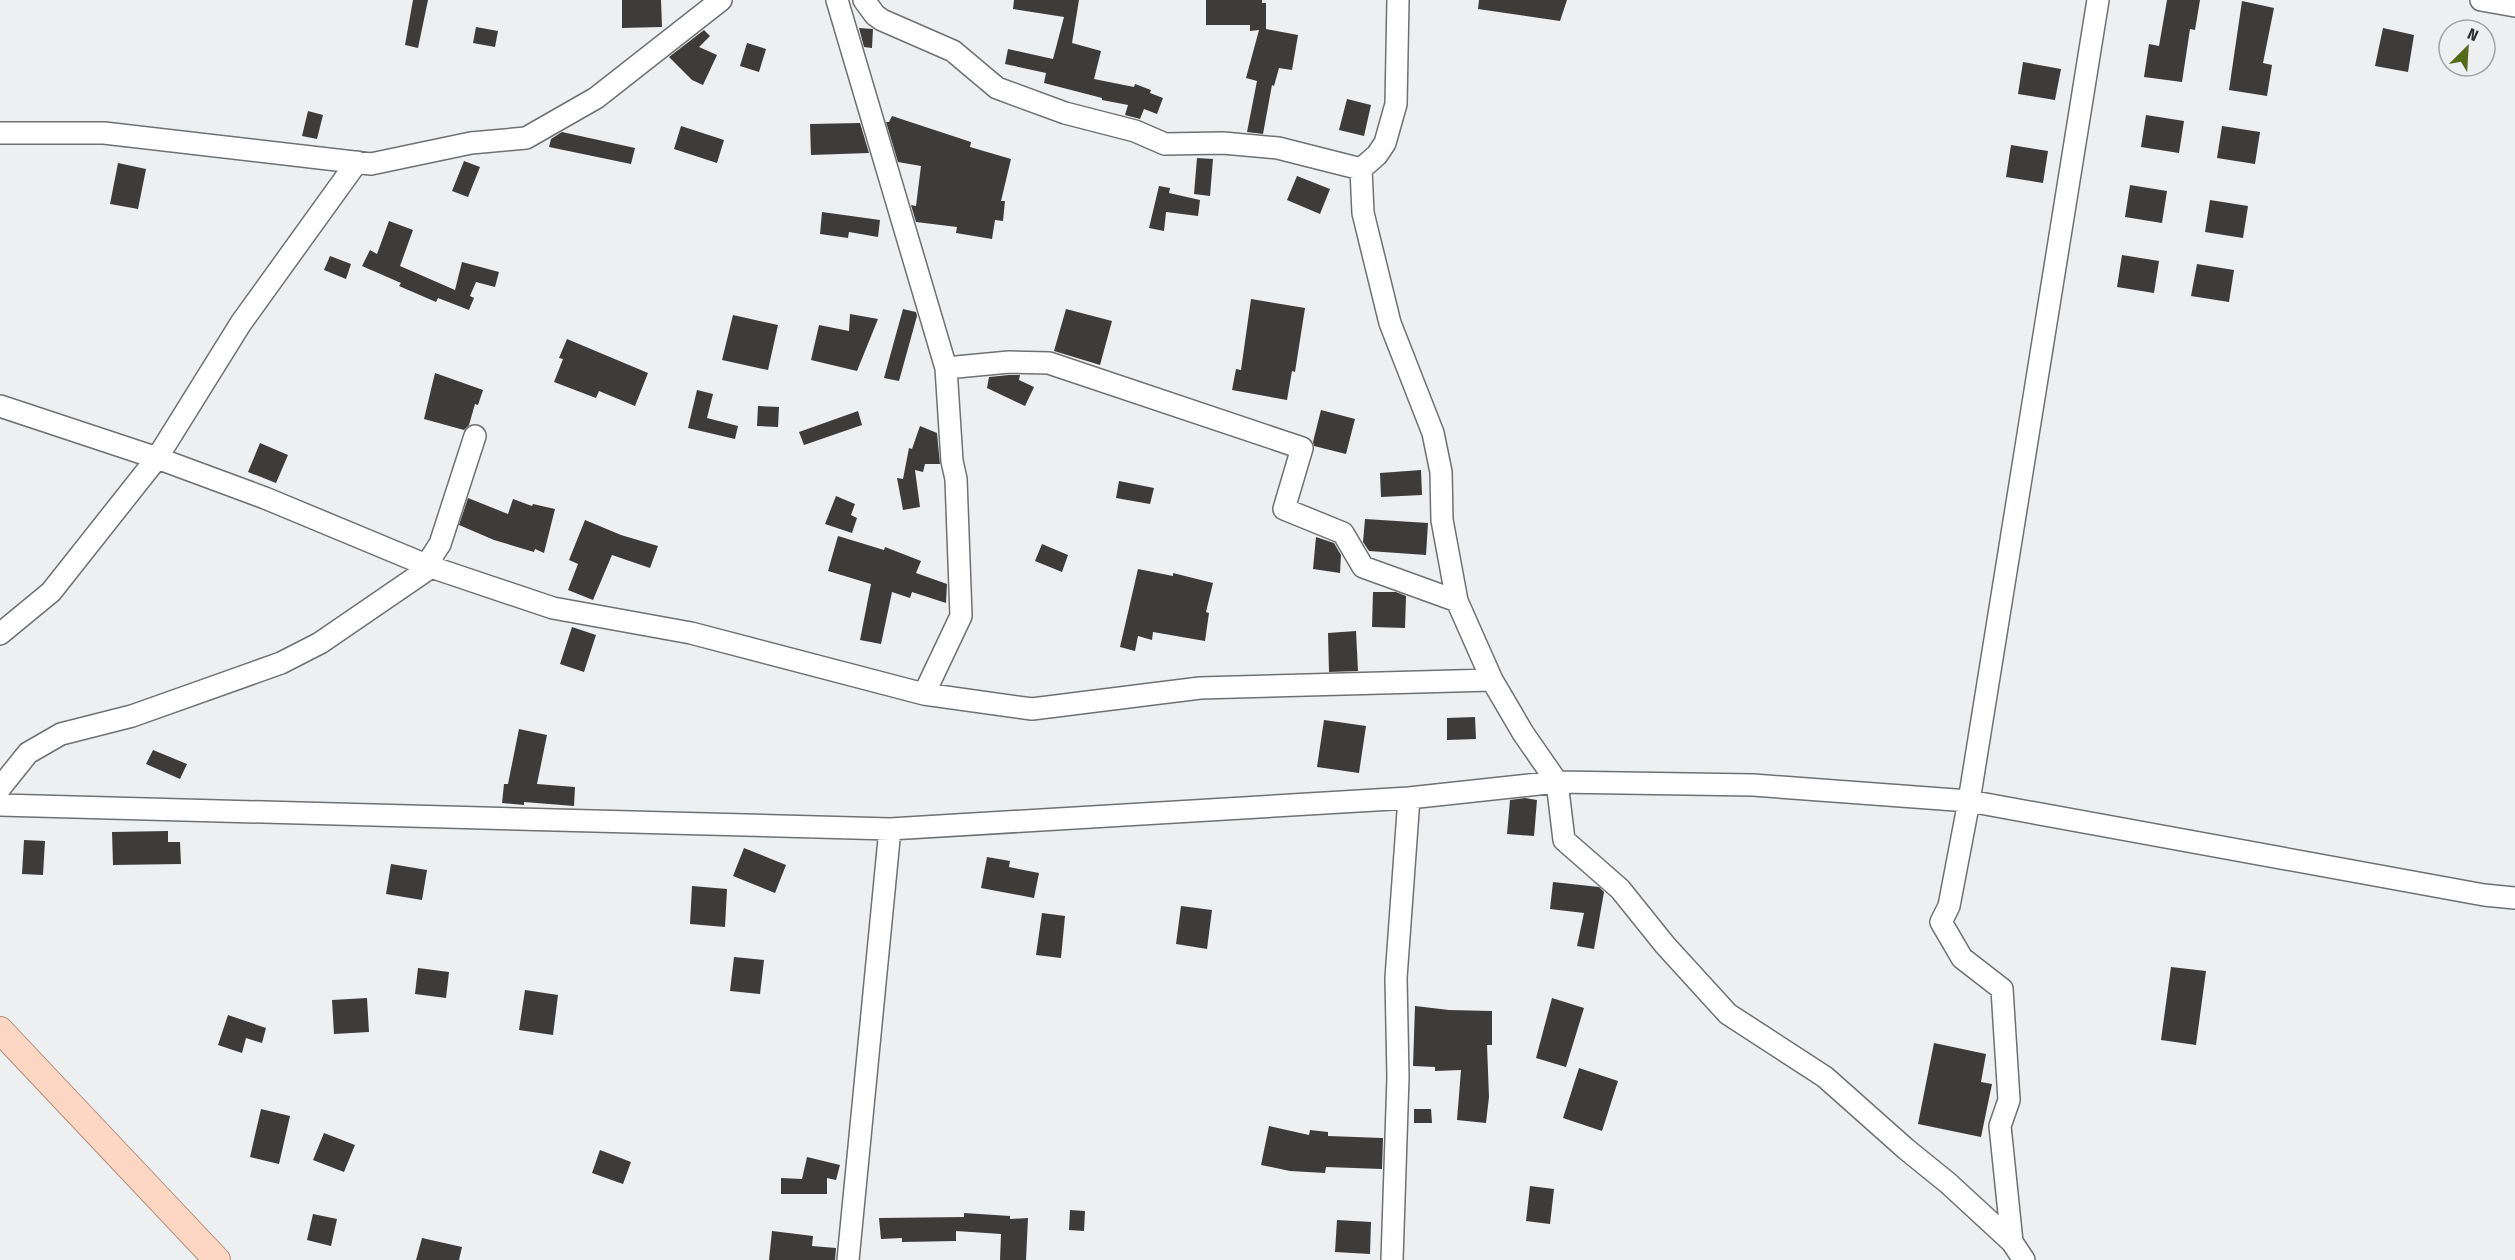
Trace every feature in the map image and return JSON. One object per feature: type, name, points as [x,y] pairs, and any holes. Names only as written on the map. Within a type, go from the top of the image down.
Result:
[{"type":"main road","points":[[0,1030],[217,1260]]},
{"type":"street","points":[[0,133],[104,133],[370,164],[471,143],[526,138],[596,98],[721,0]]},
{"type":"street","points":[[837,0],[946,368],[952,461],[956,479],[961,616],[924,694]]},
{"type":"street","points":[[864,0],[875,15],[882,20],[953,51],[992,86],[1065,113],[1135,131],[1165,144],[1223,143],[1278,148],[1361,169]]},
{"type":"street","points":[[1398,0],[1396,104],[1385,143],[1361,169],[1363,213],[1390,322],[1432,433],[1441,472],[1442,520],[1457,601],[1492,680],[1523,733],[1557,782],[1564,840],[1620,889],[1665,945],[1728,1014],[1826,1077],[2012,1242],[2024,1260]]},
{"type":"street","points":[[2012,1242],[2000,1126],[2009,1100],[2002,990],[1962,958],[1941,922],[1949,906],[1969,801],[2098,0]]},
{"type":"street","points":[[2481,0],[2515,6]]},
{"type":"street","points":[[0,634],[51,592],[157,458],[241,323],[357,162]]},
{"type":"street","points":[[946,368],[1009,362],[1049,363],[1302,448],[1284,509],[1343,532],[1363,567],[1457,601]]},
{"type":"street","points":[[0,405],[266,498],[431,567],[553,608],[691,633],[924,694],[1032,709],[1200,688],[1492,680]]},
{"type":"street","points":[[431,567],[427,564],[440,544],[475,436]]},
{"type":"street","points":[[0,788],[28,753],[61,734],[132,716],[281,663],[320,643],[431,567]]},
{"type":"street","points":[[0,805],[890,829],[1409,798],[1557,782],[1754,785],[1969,801],[2484,895],[2515,898]]},
{"type":"street","points":[[1392,1260],[1398,1077],[1396,978],[1409,798]]},
{"type":"street","points":[[848,1260],[890,829]]},
{"type":"building","points":[[413,0],[428,0],[418,48],[405,45]]},
{"type":"building","points":[[622,0],[661,0],[662,27],[622,28]]},
{"type":"building","points":[[1014,0],[1079,0],[1072,43],[1101,51],[1094,79],[1134,87],[1135,84],[1151,90],[1150,93],[1163,98],[1157,114],[1144,109],[1140,119],[1125,115],[1128,105],[1044,83],[1046,73],[1005,64],[1008,49],[1053,59],[1064,17],[1013,9]]},
{"type":"building","points":[[1206,0],[1262,0],[1262,3],[1266,3],[1266,29],[1298,35],[1292,70],[1279,68],[1274,86],[1272,85],[1263,134],[1247,132],[1257,81],[1246,78],[1259,30],[1250,31],[1250,25],[1206,25]]},
{"type":"building","points":[[1479,0],[1567,0],[1560,21],[1478,9]]},
{"type":"building","points":[[2167,0],[2200,0],[2195,30],[2190,29],[2182,82],[2144,77],[2149,44],[2159,46]]},
{"type":"building","points":[[2242,1],[2274,8],[2263,63],[2272,65],[2267,96],[2229,90]]},
{"type":"building","points":[[476,27],[498,31],[495,47],[473,43]]},
{"type":"building","points":[[859,28],[873,29],[872,48],[864,47]]},
{"type":"building","points":[[2383,28],[2414,35],[2408,72],[2375,66]]},
{"type":"building","points":[[704,30],[710,36],[699,47],[717,55],[703,85],[692,80],[669,57]]},
{"type":"building","points":[[747,43],[766,49],[759,72],[740,66]]},
{"type":"building","points":[[2023,62],[2061,69],[2055,100],[2018,94]]},
{"type":"building","points":[[1347,99],[1371,105],[1364,136],[1339,130]]},
{"type":"building","points":[[308,111],[323,115],[317,139],[302,136]]},
{"type":"building","points":[[2146,115],[2184,121],[2179,153],[2141,147]]},
{"type":"building","points":[[892,116],[971,142],[970,147],[1011,159],[1001,201],[1005,201],[1003,221],[995,220],[992,239],[956,233],[957,227],[916,222],[911,205],[916,206],[921,166],[898,162],[886,122],[889,122]]},
{"type":"building","points":[[860,123],[869,153],[811,155],[810,124]]},
{"type":"building","points":[[681,126],[724,140],[717,163],[674,149]]},
{"type":"building","points":[[2222,126],[2260,132],[2255,164],[2217,158]]},
{"type":"building","points":[[562,132],[635,148],[631,164],[549,147],[551,139]]},
{"type":"building","points":[[2011,145],[2048,151],[2043,183],[2006,177]]},
{"type":"building","points":[[1197,158],[1213,159],[1210,196],[1194,194]]},
{"type":"building","points":[[464,161],[480,167],[468,197],[452,191]]},
{"type":"building","points":[[118,163],[146,169],[138,209],[110,204]]},
{"type":"building","points":[[1297,176],[1330,189],[1320,214],[1287,200]]},
{"type":"building","points":[[2130,185],[2167,191],[2162,223],[2125,217]]},
{"type":"building","points":[[1159,186],[1170,188],[1169,193],[1200,200],[1198,216],[1166,212],[1164,231],[1149,228]]},
{"type":"building","points":[[2210,200],[2248,206],[2243,238],[2205,232]]},
{"type":"building","points":[[822,212],[880,220],[878,237],[849,232],[848,238],[820,234]]},
{"type":"building","points":[[389,221],[413,230],[400,266],[455,290],[462,262],[499,272],[495,287],[476,282],[470,296],[474,298],[469,310],[438,298],[436,302],[362,266],[370,250],[377,254]]},
{"type":"building","points":[[2122,255],[2159,261],[2154,293],[2117,287]]},
{"type":"building","points":[[330,256],[351,264],[346,279],[324,270]]},
{"type":"building","points":[[2197,264],[2234,270],[2229,302],[2191,296]]},
{"type":"building","points":[[1251,299],[1305,308],[1295,372],[1292,371],[1287,400],[1232,390],[1236,369],[1241,370]]},
{"type":"building","points":[[903,309],[916,312],[917,316],[899,381],[884,378]]},
{"type":"building","points":[[1066,309],[1112,321],[1100,365],[1054,351]]},
{"type":"building","points":[[850,314],[878,319],[857,371],[811,360],[819,325],[849,331]]},
{"type":"building","points":[[733,315],[778,325],[768,370],[722,360]]},
{"type":"building","points":[[567,339],[648,373],[635,406],[599,391],[596,398],[554,382],[563,359],[559,358]]},
{"type":"building","points":[[435,373],[483,390],[478,405],[475,404],[469,425],[464,430],[424,419]]},
{"type":"building","points":[[1020,375],[1019,380],[1034,387],[1025,406],[987,388],[989,377]]},
{"type":"building","points":[[697,390],[713,394],[707,418],[738,426],[735,439],[688,428]]},
{"type":"building","points":[[758,406],[779,407],[778,427],[757,426]]},
{"type":"building","points":[[1321,410],[1355,419],[1346,454],[1314,446]]},
{"type":"building","points":[[858,411],[862,425],[804,445],[799,432]]},
{"type":"building","points":[[920,426],[937,433],[940,464],[925,464],[923,472],[915,470],[920,507],[903,510],[897,478],[903,479],[909,448],[912,449]]},
{"type":"building","points":[[260,443],[288,455],[276,483],[248,472]]},
{"type":"building","points":[[1421,470],[1422,495],[1381,497],[1380,473]]},
{"type":"building","points":[[1119,481],[1154,488],[1150,504],[1116,498]]},
{"type":"building","points":[[836,496],[855,504],[851,515],[857,518],[852,533],[825,524]]},
{"type":"building","points":[[468,498],[508,514],[513,499],[532,506],[533,504],[555,509],[544,553],[494,540],[459,525]]},
{"type":"building","points":[[1365,519],[1428,523],[1426,555],[1369,551],[1363,542]]},
{"type":"building","points":[[585,520],[621,535],[658,546],[650,568],[612,555],[593,600],[568,590],[578,564],[569,560]]},
{"type":"building","points":[[838,536],[884,550],[885,547],[921,561],[916,573],[947,584],[946,603],[912,592],[910,598],[892,592],[881,644],[860,640],[871,584],[828,571]]},
{"type":"building","points":[[1316,537],[1334,543],[1341,555],[1340,573],[1313,569]]},
{"type":"building","points":[[1042,544],[1068,555],[1062,572],[1035,561]]},
{"type":"building","points":[[1138,569],[1173,576],[1173,573],[1213,583],[1206,612],[1209,613],[1205,641],[1153,632],[1152,640],[1138,636],[1135,651],[1120,647]]},
{"type":"building","points":[[1373,592],[1396,592],[1406,596],[1405,628],[1372,627]]},
{"type":"building","points":[[572,627],[596,635],[584,672],[560,664]]},
{"type":"building","points":[[1356,631],[1358,671],[1329,672],[1328,633]]},
{"type":"building","points":[[1475,717],[1476,739],[1447,740],[1447,718]]},
{"type":"building","points":[[1324,720],[1366,726],[1359,773],[1317,767]]},
{"type":"building","points":[[519,729],[547,735],[537,784],[575,787],[574,806],[524,802],[524,805],[502,803],[504,784],[508,784]]},
{"type":"building","points":[[153,750],[187,764],[180,779],[146,764]]},
{"type":"building","points":[[1525,798],[1537,800],[1534,836],[1507,834],[1510,800]]},
{"type":"building","points":[[168,831],[168,842],[180,842],[181,864],[113,865],[112,832]]},
{"type":"building","points":[[24,840],[45,841],[43,875],[22,874]]},
{"type":"building","points":[[744,848],[786,865],[775,893],[733,876]]},
{"type":"building","points":[[987,857],[1010,861],[1009,867],[1039,873],[1034,898],[981,888]]},
{"type":"building","points":[[391,864],[427,870],[422,900],[386,894]]},
{"type":"building","points":[[1553,882],[1599,887],[1604,892],[1594,949],[1577,946],[1584,913],[1550,909]]},
{"type":"building","points":[[692,886],[727,889],[725,927],[690,924]]},
{"type":"building","points":[[1181,906],[1212,910],[1207,949],[1176,944]]},
{"type":"building","points":[[1042,913],[1065,916],[1061,958],[1036,955]]},
{"type":"building","points":[[734,957],[764,960],[760,994],[730,991]]},
{"type":"building","points":[[2171,967],[2206,971],[2196,1045],[2161,1040]]},
{"type":"building","points":[[418,968],[449,972],[446,998],[415,994]]},
{"type":"building","points":[[525,990],[558,995],[553,1035],[519,1030]]},
{"type":"building","points":[[367,998],[369,1032],[334,1034],[332,1000]]},
{"type":"building","points":[[1552,998],[1584,1008],[1566,1067],[1536,1058]]},
{"type":"building","points":[[1415,1006],[1492,1011],[1492,1045],[1487,1045],[1489,1097],[1486,1123],[1457,1120],[1461,1070],[1435,1071],[1435,1067],[1413,1066]]},
{"type":"building","points":[[228,1015],[266,1028],[262,1043],[246,1038],[242,1053],[218,1045]]},
{"type":"building","points":[[1934,1043],[1986,1054],[1981,1082],[1992,1084],[1981,1137],[1918,1124]]},
{"type":"building","points":[[1579,1068],[1618,1081],[1602,1131],[1563,1118]]},
{"type":"building","points":[[261,1109],[290,1116],[279,1164],[250,1157]]},
{"type":"building","points":[[1414,1109],[1431,1109],[1432,1123],[1414,1123]]},
{"type":"building","points":[[1269,1126],[1309,1135],[1310,1130],[1328,1132],[1328,1136],[1383,1138],[1382,1169],[1326,1167],[1325,1173],[1290,1171],[1261,1165]]},
{"type":"building","points":[[324,1133],[355,1145],[344,1172],[313,1160]]},
{"type":"building","points":[[600,1150],[631,1162],[623,1184],[592,1173]]},
{"type":"building","points":[[807,1157],[840,1165],[836,1180],[827,1178],[827,1194],[781,1194],[781,1178],[802,1179]]},
{"type":"building","points":[[1530,1186],[1554,1189],[1550,1224],[1526,1221]]},
{"type":"building","points":[[1070,1210],[1085,1211],[1084,1231],[1069,1230]]},
{"type":"building","points":[[964,1213],[1010,1216],[1010,1219],[1028,1218],[1026,1260],[1000,1260],[1001,1234],[956,1231],[956,1241],[902,1242],[902,1238],[881,1239],[879,1218],[964,1217]]},
{"type":"building","points":[[313,1214],[337,1219],[331,1246],[307,1240]]},
{"type":"building","points":[[1337,1220],[1371,1222],[1370,1254],[1335,1252]]},
{"type":"building","points":[[772,1231],[813,1236],[812,1246],[836,1248],[835,1260],[769,1260]]},
{"type":"building","points":[[422,1238],[462,1247],[459,1260],[416,1260]]}]
